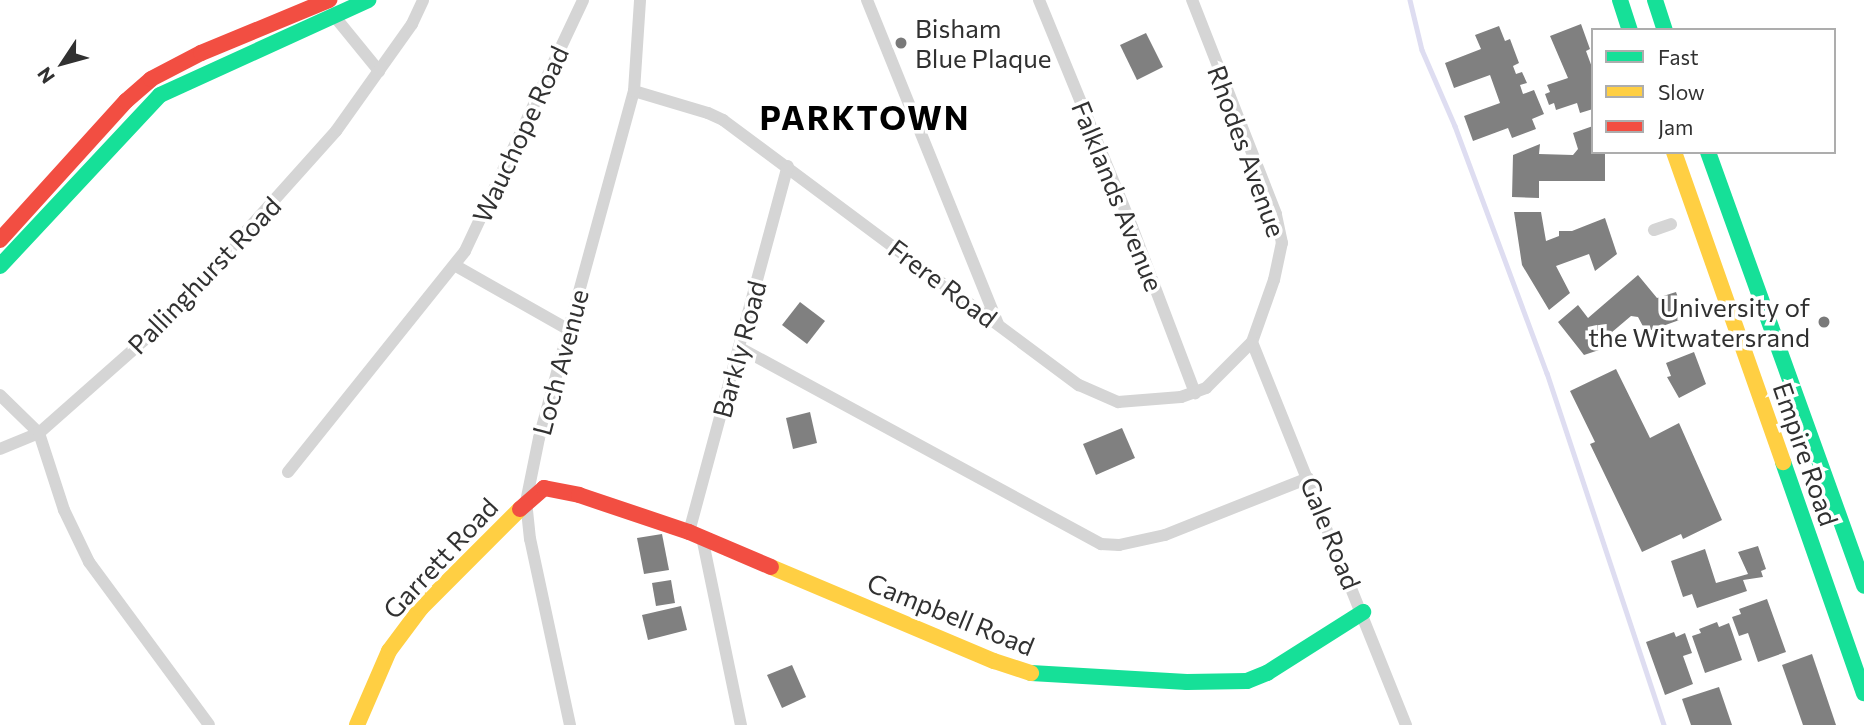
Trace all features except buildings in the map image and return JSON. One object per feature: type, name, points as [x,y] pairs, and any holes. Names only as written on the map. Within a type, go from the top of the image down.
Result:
[{"type":"main road","points":[[0,266],[160,95],[368,0]]},
{"type":"main road","points":[[1620,0],[1629,28]]},
{"type":"main road","points":[[1655,0],[1664,28]]},
{"type":"main road","points":[[0,240],[126,101],[151,79],[201,53],[318,2]]},
{"type":"main road","name":"Empire Road","points":[[1675,154],[1864,693]]},
{"type":"main road","name":"Empire Road","points":[[1709,154],[1863,581]]},
{"type":"main road","name":"Campbell Road","points":[[526,502],[537,492],[550,488],[695,534],[994,661],[1034,674],[1187,682],[1247,681],[1267,673],[1363,612]]},
{"type":"main road","name":"Garrett Road","points":[[357,725],[389,651],[405,628],[439,589],[526,502]]},
{"type":"street","name":"Pallinghurst Road","points":[[0,449],[38,433],[144,341],[234,246],[310,163],[412,24],[423,0]]},
{"type":"street","name":"Wauchope Road","points":[[288,472],[456,266],[583,0]]},
{"type":"street","name":"Loch Avenue","points":[[570,725],[530,539],[526,502],[539,438],[634,91],[640,0]]},
{"type":"street","points":[[867,0],[998,325]]},
{"type":"street","name":"Falklands Avenue","points":[[1039,0],[1132,228],[1195,393]]},
{"type":"street","name":"Rhodes Avenue","points":[[1192,0],[1281,230],[1281,257],[1252,342]]},
{"type":"street","points":[[335,17],[379,71]]},
{"type":"street","name":"Frere Road","points":[[634,91],[708,113],[788,166],[1079,385],[1099,395],[1134,403],[1195,393],[1218,378],[1252,342]]},
{"type":"street","name":"Barkly Road","points":[[741,725],[695,534],[788,166]]},
{"type":"street","points":[[1654,230],[1671,223]]},
{"type":"street","points":[[456,266],[569,330]]},
{"type":"street","name":"Gale Road","points":[[1252,342],[1363,612],[1406,725]]},
{"type":"street","points":[[740,348],[1101,544],[1119,545],[1165,535],[1308,478]]},
{"type":"street","points":[[0,395],[38,433],[64,510],[89,562],[209,725]]},
{"type":"waterway","points":[[1410,0],[1422,50],[1455,126],[1547,373],[1664,725]]},
{"type":"traffic: fast","points":[[0,266],[160,95],[368,0]]},
{"type":"traffic: fast","points":[[1620,0],[1629,28]]},
{"type":"traffic: fast","points":[[1655,0],[1664,28]]},
{"type":"traffic: fast","points":[[1709,154],[1864,586]]},
{"type":"traffic: fast","points":[[1783,462],[1864,693]]},
{"type":"traffic: fast","points":[[1031,673],[1187,682],[1247,681],[1267,673],[1363,612]]},
{"type":"traffic: slow","points":[[1675,154],[1783,462]]},
{"type":"traffic: slow","points":[[357,725],[389,651],[421,608],[520,509]]},
{"type":"traffic: slow","points":[[771,567],[994,661],[1031,673]]},
{"type":"traffic: jam","points":[[0,240],[126,101],[151,79],[201,53],[329,0]]},
{"type":"traffic: jam","points":[[520,509],[544,488],[579,495],[689,532],[771,567]]},
{"type":"place","name":"Bisham Blue Plaque","points":[[901,43]]},
{"type":"place","name":"University of the Witwatersrand","points":[[1824,322]]},
{"type":"district","name":"PARKTOWN","points":[[865,117]]}]
